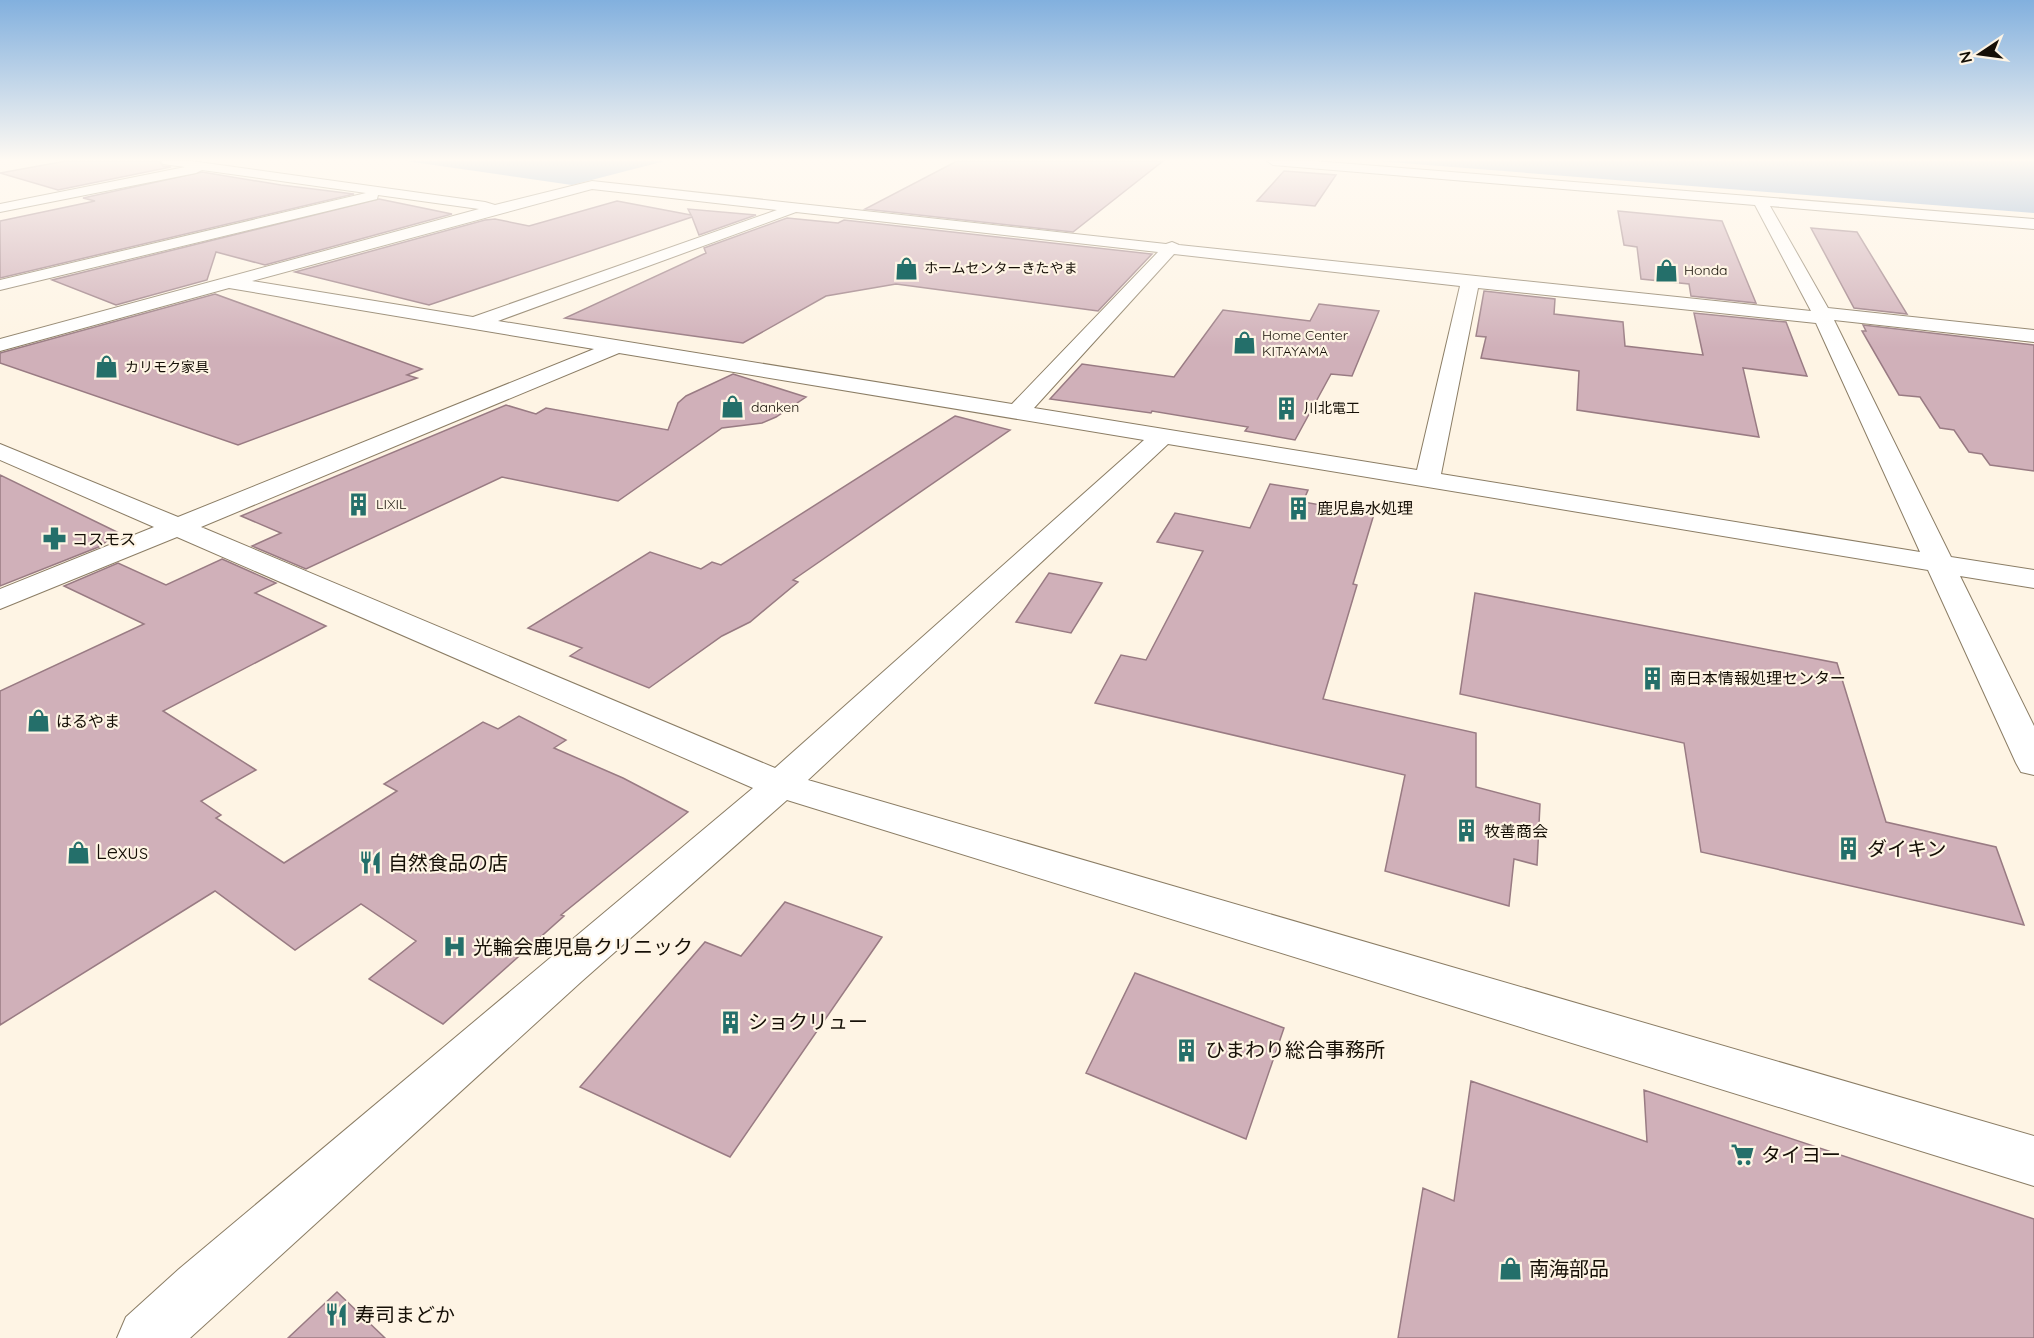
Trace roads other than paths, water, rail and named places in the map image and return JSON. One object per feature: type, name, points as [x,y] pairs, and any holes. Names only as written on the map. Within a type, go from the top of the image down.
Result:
[{"type":"street","points":[[0,285],[257,223]]},
{"type":"street","points":[[0,345],[445,223]]},
{"type":"street","points":[[473,323],[752,223]]},
{"type":"street","points":[[948,223],[1470,282],[2034,336]]},
{"type":"street","points":[[1772,223],[1822,315],[2034,763]]},
{"type":"street","points":[[1017,412],[1172,248]]},
{"type":"street","points":[[1427,480],[1470,282]]},
{"type":"street","points":[[231,283],[2034,579]]},
{"type":"street","points":[[0,600],[615,347]]},
{"type":"street","points":[[147,1338],[244,1250],[780,785],[1163,436]]},
{"type":"street","points":[[0,451],[780,785],[2034,1161]]},
{"type":"place","name":"ホームセンターきたやま","points":[[906,268]]},
{"type":"place","name":"Honda","points":[[1666,270]]},
{"type":"place","name":"Home Center KITAYAMA","points":[[1244,343]]},
{"type":"place","name":"カリモク家具","points":[[107,367]]},
{"type":"place","name":"danken","points":[[733,407]]},
{"type":"place","name":"川北電工","points":[[1286,408]]},
{"type":"place","name":"LIXIL","points":[[358,504]]},
{"type":"place","name":"鹿児島水処理","points":[[1299,508]]},
{"type":"place","name":"コスモス","points":[[54,539]]},
{"type":"place","name":"南日本情報処理センター","points":[[1652,678]]},
{"type":"place","name":"はるやま","points":[[38,721]]},
{"type":"place","name":"牧善商会","points":[[1466,831]]},
{"type":"place","name":"ダイキン","points":[[1849,849]]},
{"type":"place","name":"Lexus","points":[[78,852]]},
{"type":"place","name":"自然食品の店","points":[[370,863]]},
{"type":"place","name":"光輪会鹿児島クリニック","points":[[455,947]]},
{"type":"place","name":"ショクリュー","points":[[730,1022]]},
{"type":"place","name":"ひまわり総合事務所","points":[[1187,1050]]},
{"type":"place","name":"タイヨー","points":[[1743,1155]]},
{"type":"place","name":"南海部品","points":[[1511,1269]]},
{"type":"place","name":"寿司まどか","points":[[337,1315]]}]
